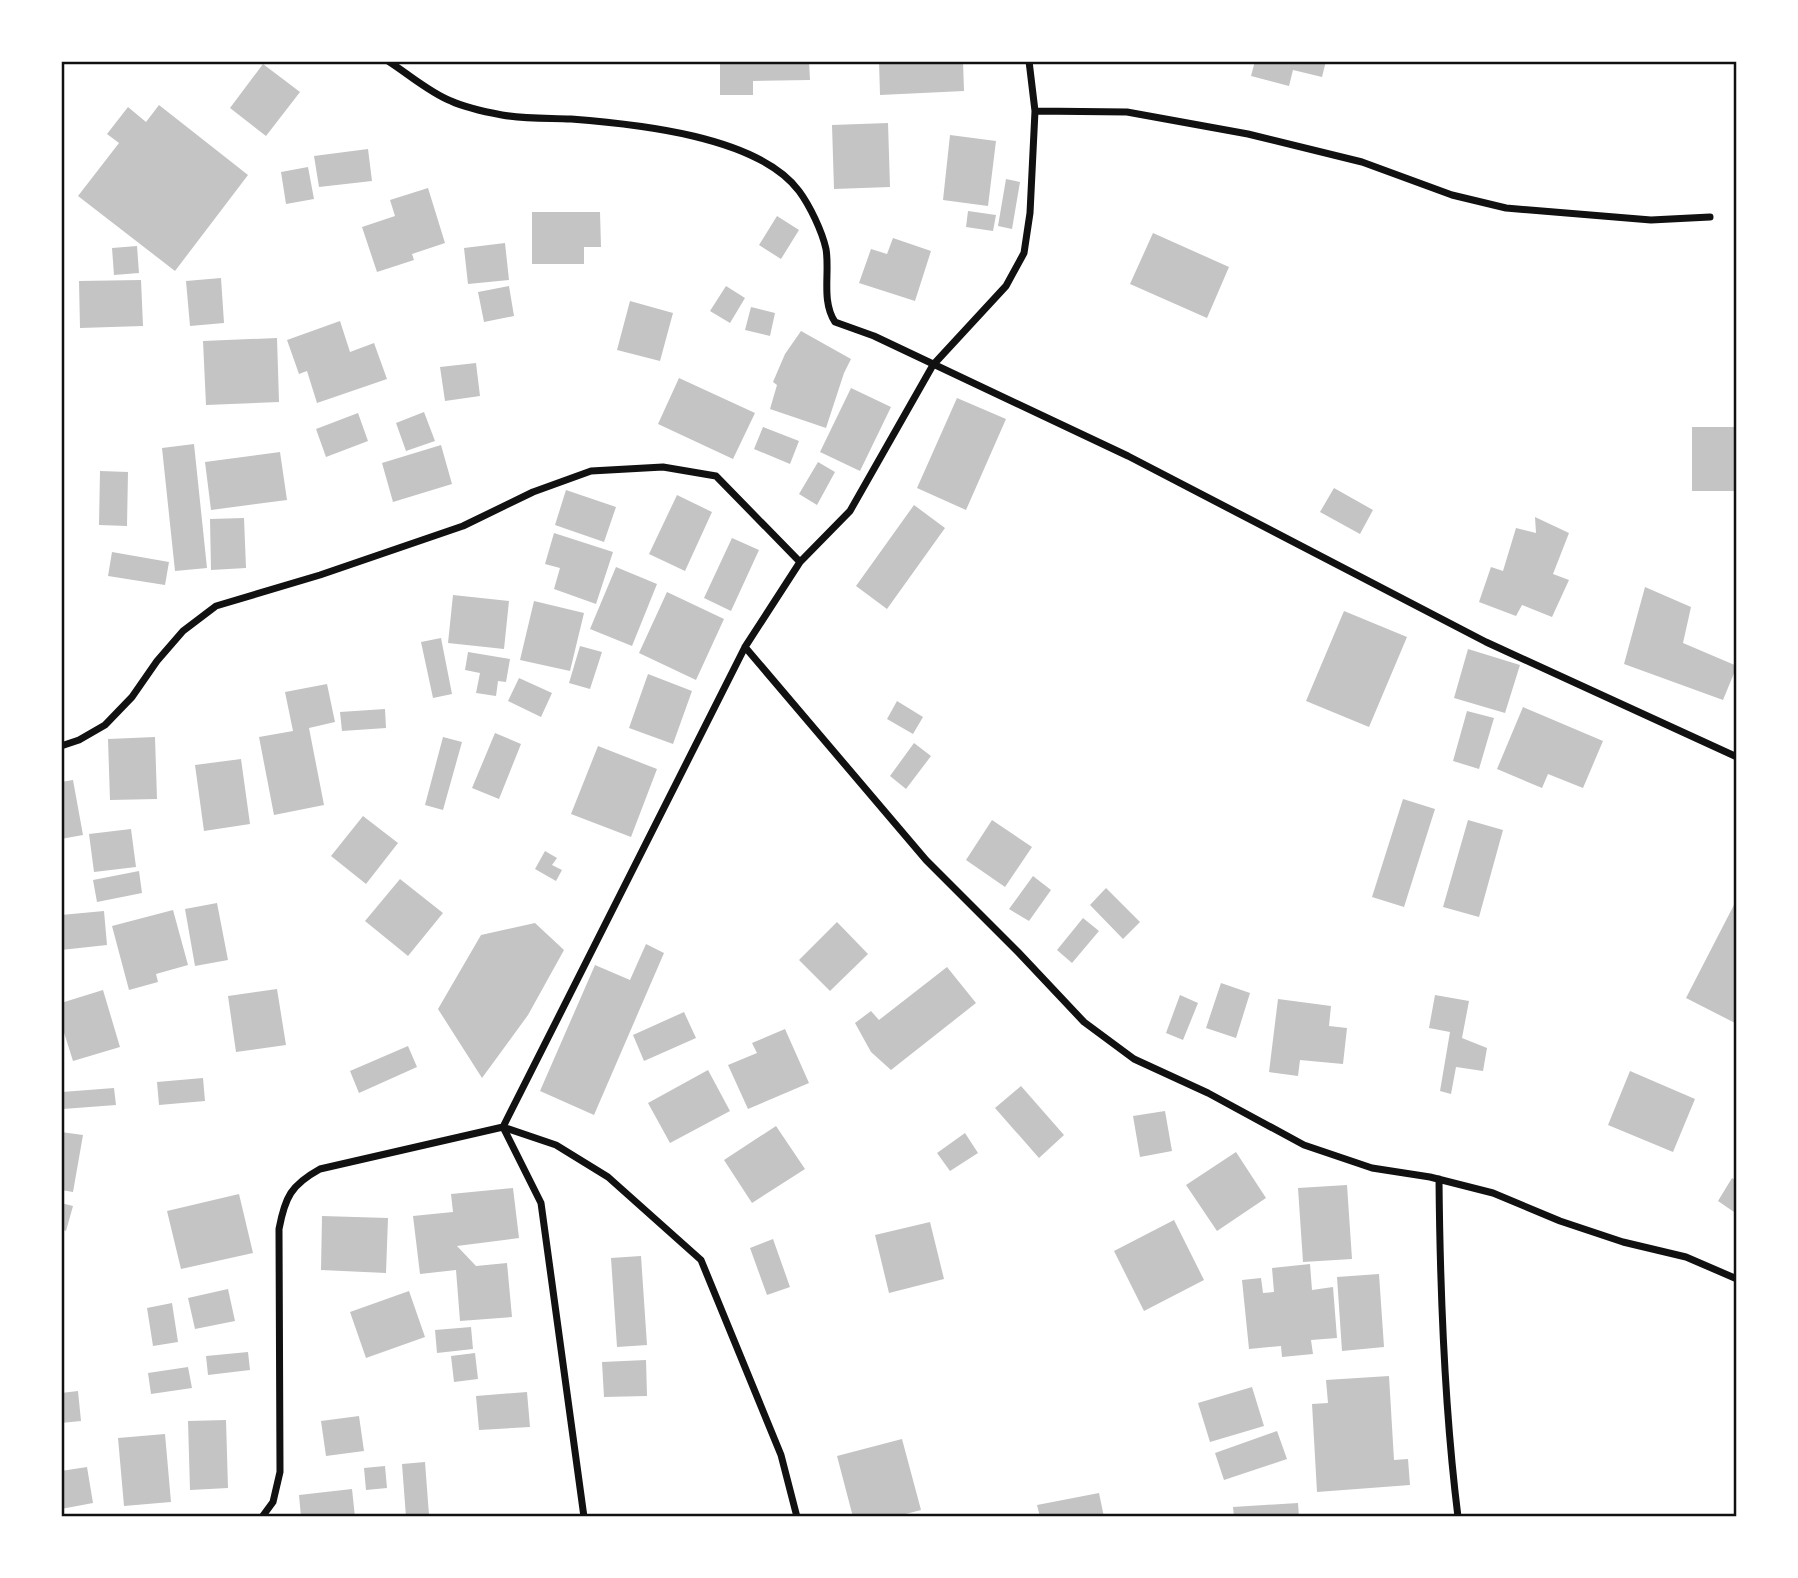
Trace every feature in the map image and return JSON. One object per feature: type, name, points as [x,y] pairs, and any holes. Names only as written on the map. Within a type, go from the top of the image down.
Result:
[{"type":"street","points":[[388,61],[450,101],[503,115],[597,122],[661,131],[705,139],[754,156],[787,176],[801,193],[814,218],[826,249],[829,309],[835,322],[874,336],[1128,456],[1486,642],[1736,754]]},
{"type":"street","points":[[503,1127],[745,647],[800,562],[850,511],[933,365],[1006,285],[1024,253],[1030,213],[1035,111],[1030,61]]},
{"type":"street","points":[[1035,111],[1127,113],[1248,134],[1362,162],[1452,194],[1506,208],[1651,220],[1710,217]]},
{"type":"street","points":[[61,746],[79,740],[105,725],[132,697],[183,631],[216,606],[320,575],[463,526],[533,492],[591,471],[663,467],[716,476],[800,562]]},
{"type":"street","points":[[745,647],[926,860],[1076,1014],[1107,1041],[1134,1059],[1208,1093],[1304,1145],[1372,1168],[1439,1179],[1493,1193],[1560,1221],[1623,1242],[1686,1257],[1737,1279]]},
{"type":"street","points":[[503,1127],[541,1202],[584,1517]]},
{"type":"street","points":[[262,1517],[273,1502],[280,1472],[279,1229],[284,1202],[301,1180],[320,1169],[503,1127],[556,1145],[608,1177],[701,1261],[781,1455],[797,1517]]},
{"type":"street","points":[[1439,1179],[1443,1339],[1458,1517]]},
{"type":"building","points":[[720,61],[809,61],[810,80],[753,81],[753,95],[720,95]]},
{"type":"building","points":[[879,61],[963,61],[964,91],[880,95]]},
{"type":"building","points":[[1255,61],[1326,61],[1322,77],[1293,70],[1289,86],[1251,76]]},
{"type":"building","points":[[263,64],[300,92],[266,136],[230,108]]},
{"type":"building","points":[[159,105],[248,175],[175,271],[78,196],[119,143],[107,134],[128,107],[146,122]]},
{"type":"building","points":[[888,123],[890,187],[834,189],[832,125]]},
{"type":"building","points":[[950,135],[996,141],[988,206],[943,200]]},
{"type":"building","points":[[368,149],[372,181],[319,187],[314,156]]},
{"type":"building","points":[[308,167],[314,199],[286,204],[281,172]]},
{"type":"building","points":[[1006,179],[1020,182],[1012,229],[998,226]]},
{"type":"building","points":[[428,188],[445,243],[412,254],[414,260],[377,272],[362,227],[395,216],[390,200]]},
{"type":"building","points":[[968,211],[996,215],[993,231],[966,227]]},
{"type":"building","points":[[532,212],[600,212],[601,247],[584,247],[584,264],[532,264]]},
{"type":"building","points":[[777,216],[799,230],[781,259],[759,245]]},
{"type":"building","points":[[1153,233],[1229,267],[1207,318],[1130,284]]},
{"type":"building","points":[[893,238],[931,251],[915,301],[859,283],[871,249],[887,254]]},
{"type":"building","points":[[505,243],[509,280],[468,284],[464,248]]},
{"type":"building","points":[[137,246],[139,273],[114,275],[112,248]]},
{"type":"building","points":[[221,278],[224,323],[190,326],[186,281]]},
{"type":"building","points":[[141,280],[143,326],[80,328],[79,281]]},
{"type":"building","points":[[509,286],[514,316],[484,322],[478,292]]},
{"type":"building","points":[[726,286],[745,298],[730,323],[710,311]]},
{"type":"building","points":[[630,301],[673,313],[660,361],[617,350]]},
{"type":"building","points":[[751,307],[775,313],[770,336],[745,330]]},
{"type":"building","points":[[340,321],[350,352],[374,343],[387,379],[317,403],[307,371],[299,374],[287,340]]},
{"type":"building","points":[[801,331],[851,359],[826,428],[770,409],[777,385],[773,382],[785,354]]},
{"type":"building","points":[[277,338],[279,402],[206,405],[203,341]]},
{"type":"building","points":[[476,363],[480,396],[445,401],[440,367]]},
{"type":"building","points":[[679,378],[755,413],[733,459],[658,424]]},
{"type":"building","points":[[851,388],[891,407],[860,471],[820,452]]},
{"type":"building","points":[[957,398],[1006,419],[966,510],[917,488]]},
{"type":"building","points":[[424,412],[435,441],[406,451],[396,423]]},
{"type":"building","points":[[358,413],[368,441],[326,457],[316,429]]},
{"type":"building","points":[[763,427],[799,441],[790,464],[754,449]]},
{"type":"building","points":[[1692,427],[1737,427],[1737,491],[1692,491]]},
{"type":"building","points":[[194,444],[207,568],[175,571],[162,448]]},
{"type":"building","points":[[441,445],[452,484],[393,502],[382,463]]},
{"type":"building","points":[[280,452],[287,500],[211,510],[205,462]]},
{"type":"building","points":[[818,462],[835,472],[817,505],[799,494]]},
{"type":"building","points":[[100,471],[128,472],[127,526],[99,525]]},
{"type":"building","points":[[1334,488],[1373,510],[1360,534],[1320,512]]},
{"type":"building","points":[[566,490],[616,507],[604,542],[555,525]]},
{"type":"building","points":[[677,495],[712,512],[685,571],[649,554]]},
{"type":"building","points":[[914,505],[945,528],[887,609],[856,586]]},
{"type":"building","points":[[1535,517],[1569,533],[1553,574],[1569,580],[1552,617],[1522,605],[1516,616],[1479,602],[1491,567],[1503,571],[1516,528],[1536,533]]},
{"type":"building","points":[[244,518],[246,568],[211,570],[210,519]]},
{"type":"building","points":[[554,533],[613,552],[596,604],[554,589],[560,568],[545,564]]},
{"type":"building","points":[[732,538],[759,550],[731,611],[704,598]]},
{"type":"building","points":[[112,552],[169,562],[165,585],[108,576]]},
{"type":"building","points":[[616,567],[657,584],[632,646],[590,629]]},
{"type":"building","points":[[1645,587],[1691,607],[1683,643],[1737,666],[1723,700],[1624,664]]},
{"type":"building","points":[[667,592],[724,619],[696,680],[639,653]]},
{"type":"building","points":[[453,595],[509,601],[504,649],[448,643]]},
{"type":"building","points":[[534,601],[584,613],[570,671],[520,660]]},
{"type":"building","points":[[1344,611],[1407,637],[1369,727],[1306,701]]},
{"type":"building","points":[[441,638],[452,694],[433,698],[421,642]]},
{"type":"building","points":[[580,646],[602,652],[590,689],[569,683]]},
{"type":"building","points":[[1468,649],[1520,665],[1505,713],[1454,698]]},
{"type":"building","points":[[468,652],[510,659],[506,682],[498,681],[496,696],[476,693],[480,673],[465,670]]},
{"type":"building","points":[[648,674],[692,691],[673,744],[629,728]]},
{"type":"building","points":[[519,678],[552,693],[541,717],[508,701]]},
{"type":"building","points":[[327,684],[335,722],[309,728],[324,805],[274,815],[259,737],[293,731],[285,692]]},
{"type":"building","points":[[897,701],[923,717],[913,734],[887,719]]},
{"type":"building","points":[[1523,707],[1603,741],[1583,788],[1548,774],[1542,788],[1497,769]]},
{"type":"building","points":[[385,709],[386,728],[342,731],[340,712]]},
{"type":"building","points":[[1467,711],[1494,718],[1479,769],[1453,761]]},
{"type":"building","points":[[495,733],[521,744],[499,799],[472,788]]},
{"type":"building","points":[[155,737],[157,799],[110,800],[108,739]]},
{"type":"building","points":[[443,737],[462,742],[443,810],[425,805]]},
{"type":"building","points":[[914,743],[931,756],[906,789],[890,776]]},
{"type":"building","points":[[598,746],[657,769],[631,837],[571,814]]},
{"type":"building","points":[[241,759],[250,824],[204,831],[195,765]]},
{"type":"building","points":[[73,780],[83,835],[61,839],[61,782]]},
{"type":"building","points":[[1403,799],[1435,809],[1404,907],[1372,897]]},
{"type":"building","points":[[363,816],[398,843],[366,884],[331,856]]},
{"type":"building","points":[[992,820],[1032,847],[1005,887],[966,860]]},
{"type":"building","points":[[1468,820],[1503,830],[1479,917],[1443,907]]},
{"type":"building","points":[[131,829],[136,867],[94,872],[89,834]]},
{"type":"building","points":[[545,851],[557,858],[552,865],[562,870],[556,881],[535,869]]},
{"type":"building","points":[[139,871],[142,893],[97,902],[93,880]]},
{"type":"building","points":[[1033,876],[1051,890],[1029,921],[1009,909]]},
{"type":"building","points":[[400,879],[443,913],[408,956],[365,921]]},
{"type":"building","points":[[1106,888],[1140,922],[1123,939],[1090,905]]},
{"type":"building","points":[[1737,899],[1737,1021],[1735,1023],[1686,998]]},
{"type":"building","points":[[217,903],[228,960],[195,966],[185,909]]},
{"type":"building","points":[[173,910],[188,965],[156,974],[158,982],[129,990],[112,926]]},
{"type":"building","points":[[104,911],[107,945],[61,950],[61,915]]},
{"type":"building","points":[[1083,918],[1099,931],[1072,963],[1057,950]]},
{"type":"building","points":[[837,922],[868,954],[830,991],[799,960]]},
{"type":"building","points":[[535,923],[564,950],[528,1015],[482,1078],[438,1009],[481,935]]},
{"type":"building","points":[[646,944],[664,953],[594,1115],[540,1091],[595,965],[630,980]]},
{"type":"building","points":[[947,967],[976,1003],[891,1070],[871,1052],[855,1023],[871,1011],[879,1020]]},
{"type":"building","points":[[1221,983],[1250,993],[1236,1038],[1206,1028]]},
{"type":"building","points":[[277,989],[286,1045],[236,1052],[228,996]]},
{"type":"building","points":[[103,990],[120,1047],[73,1061],[61,1023],[61,1003]]},
{"type":"building","points":[[1180,995],[1198,1003],[1183,1040],[1166,1033]]},
{"type":"building","points":[[1435,995],[1469,1001],[1462,1038],[1487,1048],[1483,1071],[1456,1067],[1451,1094],[1440,1091],[1450,1032],[1429,1028]]},
{"type":"building","points":[[1278,999],[1331,1006],[1329,1026],[1347,1028],[1343,1064],[1300,1060],[1298,1076],[1269,1072]]},
{"type":"building","points":[[684,1012],[696,1038],[644,1061],[633,1035]]},
{"type":"building","points":[[785,1029],[809,1083],[748,1109],[728,1065],[757,1053],[752,1043]]},
{"type":"building","points":[[408,1046],[417,1067],[359,1093],[350,1071]]},
{"type":"building","points":[[708,1070],[730,1111],[670,1143],[648,1103]]},
{"type":"building","points":[[1630,1071],[1695,1099],[1673,1152],[1608,1125]]},
{"type":"building","points":[[203,1078],[205,1101],[159,1105],[157,1082]]},
{"type":"building","points":[[1021,1086],[1064,1135],[1039,1158],[995,1108]]},
{"type":"building","points":[[114,1088],[116,1105],[63,1109],[62,1092]]},
{"type":"building","points":[[1165,1111],[1172,1151],[1140,1157],[1133,1116]]},
{"type":"building","points":[[776,1126],[805,1169],[752,1203],[724,1160]]},
{"type":"building","points":[[61,1132],[83,1135],[73,1192],[61,1190]]},
{"type":"building","points":[[965,1133],[978,1153],[950,1171],[937,1153]]},
{"type":"building","points":[[1236,1152],[1266,1198],[1217,1231],[1186,1185]]},
{"type":"building","points":[[1732,1178],[1737,1181],[1737,1214],[1718,1201]]},
{"type":"building","points":[[1347,1185],[1352,1259],[1303,1262],[1298,1188]]},
{"type":"building","points":[[513,1188],[519,1238],[457,1246],[476,1266],[507,1263],[512,1317],[460,1321],[456,1270],[420,1274],[413,1216],[453,1212],[451,1194]]},
{"type":"building","points":[[239,1194],[253,1253],[181,1269],[167,1211]]},
{"type":"building","points":[[61,1203],[73,1206],[66,1231],[61,1229]]},
{"type":"building","points":[[322,1216],[388,1218],[386,1273],[321,1270]]},
{"type":"building","points":[[1174,1220],[1204,1280],[1144,1311],[1114,1251]]},
{"type":"building","points":[[930,1222],[944,1279],[889,1293],[875,1235]]},
{"type":"building","points":[[773,1239],[790,1287],[767,1295],[750,1248]]},
{"type":"building","points":[[641,1256],[647,1345],[617,1347],[611,1258]]},
{"type":"building","points":[[1310,1264],[1312,1290],[1333,1287],[1337,1338],[1311,1340],[1313,1354],[1282,1357],[1281,1346],[1249,1349],[1242,1280],[1261,1278],[1263,1293],[1274,1292],[1272,1268]]},
{"type":"building","points":[[1379,1274],[1384,1347],[1342,1351],[1337,1277]]},
{"type":"building","points":[[228,1289],[235,1321],[195,1329],[188,1298]]},
{"type":"building","points":[[409,1291],[425,1337],[366,1358],[350,1312]]},
{"type":"building","points":[[172,1303],[178,1342],[153,1346],[147,1308]]},
{"type":"building","points":[[471,1327],[473,1349],[437,1353],[435,1330]]},
{"type":"building","points":[[248,1352],[250,1370],[208,1375],[206,1356]]},
{"type":"building","points":[[475,1353],[478,1379],[454,1382],[451,1356]]},
{"type":"building","points":[[646,1360],[647,1396],[604,1397],[602,1362]]},
{"type":"building","points":[[188,1367],[192,1388],[151,1394],[148,1373]]},
{"type":"building","points":[[1389,1376],[1394,1460],[1408,1459],[1410,1485],[1317,1492],[1312,1404],[1328,1403],[1326,1380]]},
{"type":"building","points":[[1252,1387],[1264,1426],[1210,1442],[1198,1403]]},
{"type":"building","points":[[78,1391],[81,1421],[61,1423],[61,1393]]},
{"type":"building","points":[[527,1392],[530,1427],[479,1430],[476,1396]]},
{"type":"building","points":[[359,1416],[364,1451],[326,1456],[321,1421]]},
{"type":"building","points":[[226,1420],[228,1488],[190,1490],[188,1421]]},
{"type":"building","points":[[1277,1431],[1287,1459],[1224,1480],[1215,1453]]},
{"type":"building","points":[[165,1434],[171,1502],[124,1506],[118,1438]]},
{"type":"building","points":[[902,1439],[921,1510],[894,1517],[853,1517],[837,1456]]},
{"type":"building","points":[[425,1462],[429,1515],[406,1517],[402,1464]]},
{"type":"building","points":[[385,1466],[387,1488],[366,1490],[364,1468]]},
{"type":"building","points":[[87,1467],[93,1503],[61,1509],[61,1471]]},
{"type":"building","points":[[352,1489],[355,1517],[301,1517],[299,1495]]},
{"type":"building","points":[[1099,1493],[1104,1517],[1040,1517],[1037,1505]]},
{"type":"building","points":[[1298,1503],[1299,1517],[1234,1517],[1233,1507]]}]
